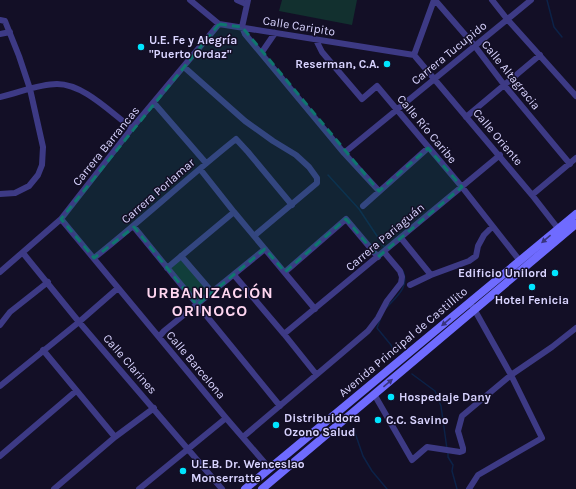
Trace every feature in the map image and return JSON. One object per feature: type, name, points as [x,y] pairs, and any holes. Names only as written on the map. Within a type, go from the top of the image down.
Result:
[{"type":"main road","name":"Avenida Principal de Castillito","points":[[245,489],[472,306],[561,232],[576,214]]},
{"type":"main road","name":"Avenida Principal de Castillito","points":[[262,489],[374,394],[520,261],[561,232],[575,228]]},
{"type":"street","points":[[190,0],[219,24]]},
{"type":"street","points":[[237,0],[247,2],[242,27],[245,34],[262,52],[344,153],[379,191]]},
{"type":"street","points":[[414,55],[435,0]]},
{"type":"street","name":"Calle Altagracia","points":[[435,0],[474,45],[504,86],[570,164]]},
{"type":"street","points":[[492,0],[507,19],[576,96]]},
{"type":"street","name":"Carrera Tucupido","points":[[344,153],[474,45],[531,0]]},
{"type":"street","points":[[0,194],[14,193],[29,186],[38,175],[42,165],[43,146],[30,89],[10,32],[3,21]]},
{"type":"street","name":"Calle Caripito","points":[[219,24],[414,55]]},
{"type":"street","name":"Carrera Barrancas","points":[[0,272],[61,220],[132,128],[219,24]]},
{"type":"street","points":[[0,34],[10,32]]},
{"type":"street","points":[[262,52],[276,33]]},
{"type":"street","name":"Calle Río Caribe","points":[[316,40],[322,52],[362,99],[377,86],[462,187],[520,261]]},
{"type":"street","name":"Calle Oriente","points":[[414,55],[500,156],[561,232]]},
{"type":"street","points":[[466,116],[540,55]]},
{"type":"street","points":[[184,67],[245,121],[296,155],[309,167],[317,178],[317,183],[254,236]]},
{"type":"street","points":[[0,97],[56,84],[71,85],[96,99],[132,128]]},
{"type":"street","points":[[154,102],[206,163]]},
{"type":"street","name":"Carrera Porlamar","points":[[94,258],[134,227],[206,163],[236,139],[292,204]]},
{"type":"street","points":[[363,206],[428,148]]},
{"type":"street","name":"Carrera Pariaguán","points":[[284,334],[500,156]]},
{"type":"street","points":[[532,195],[576,158]]},
{"type":"street","points":[[200,169],[315,309]]},
{"type":"street","points":[[167,268],[234,212]]},
{"type":"street","points":[[285,272],[346,219],[378,257]]},
{"type":"street","name":"Calle Barcelona","points":[[61,220],[226,418],[270,468]]},
{"type":"street","points":[[410,285],[431,275],[469,261],[476,256],[478,246],[484,235],[492,226]]},
{"type":"street","points":[[134,227],[196,305],[280,406]]},
{"type":"street","points":[[401,238],[431,275]]},
{"type":"street","points":[[159,337],[164,331],[265,249]]},
{"type":"street","points":[[243,438],[368,331],[378,318],[387,301],[401,283],[402,277],[400,271],[386,250]]},
{"type":"street","name":"Calle Clarines","points":[[23,252],[79,322],[222,489]]},
{"type":"street","points":[[181,256],[212,292]]},
{"type":"street","points":[[234,275],[316,374]]},
{"type":"street","points":[[0,325],[10,312],[48,282]]},
{"type":"street","points":[[0,386],[79,322],[118,288]]},
{"type":"street","points":[[470,489],[478,475],[542,438],[511,375],[472,306]]},
{"type":"street","points":[[374,394],[412,460],[427,447],[460,452],[463,451],[463,448],[458,431],[462,416],[511,375],[552,347],[576,328]]},
{"type":"street","points":[[43,350],[115,437]]},
{"type":"street","points":[[0,456],[76,391]]},
{"type":"street","points":[[54,489],[115,437],[154,408]]},
{"type":"street","points":[[139,489],[226,418]]},
{"type":"highlighted area","points":[[219,24],[242,27],[379,191],[428,148],[462,187],[378,257],[346,219],[285,272],[265,249],[197,305],[134,227],[94,258],[61,219]]},
{"type":"green space","points":[[282,0],[357,0],[352,25],[279,11]]},
{"type":"green space","points":[[180,259],[209,291],[197,302],[169,269]]},
{"type":"waterway","points":[[547,0],[554,27],[562,37]]},
{"type":"waterway","points":[[328,175],[359,209],[385,248]]},
{"type":"waterway","points":[[386,308],[398,296],[403,287],[405,282],[403,271]]},
{"type":"waterway","points":[[380,320],[377,328],[391,345],[394,352]]},
{"type":"waterway","points":[[412,374],[435,391],[441,406],[447,449]]},
{"type":"waterway","points":[[353,427],[363,456],[372,471],[387,489]]},
{"type":"waterway","points":[[448,452],[448,457],[453,465],[452,471],[457,489]]},
{"type":"place","name":"U.E. Fe y Alegría \"Puerto Ordaz\"","points":[[141,47]]},
{"type":"place","name":"Reserman, C.A.","points":[[387,64]]},
{"type":"place","name":"Edificio Unilord","points":[[555,273]]},
{"type":"place","name":"Hotel Fenicia","points":[[532,287]]},
{"type":"place","name":"Hospedaje Dany","points":[[391,397]]},
{"type":"place","name":"C.C. Savino","points":[[378,420]]},
{"type":"place","name":"Distribuidora Ozono Salud","points":[[276,425]]},
{"type":"place","name":"U.E.B. Dr. Wenceslao Monserratte","points":[[183,471]]},
{"type":"district","name":"URBANIZACIÓN ORINOCO","points":[[210,301]]}]
